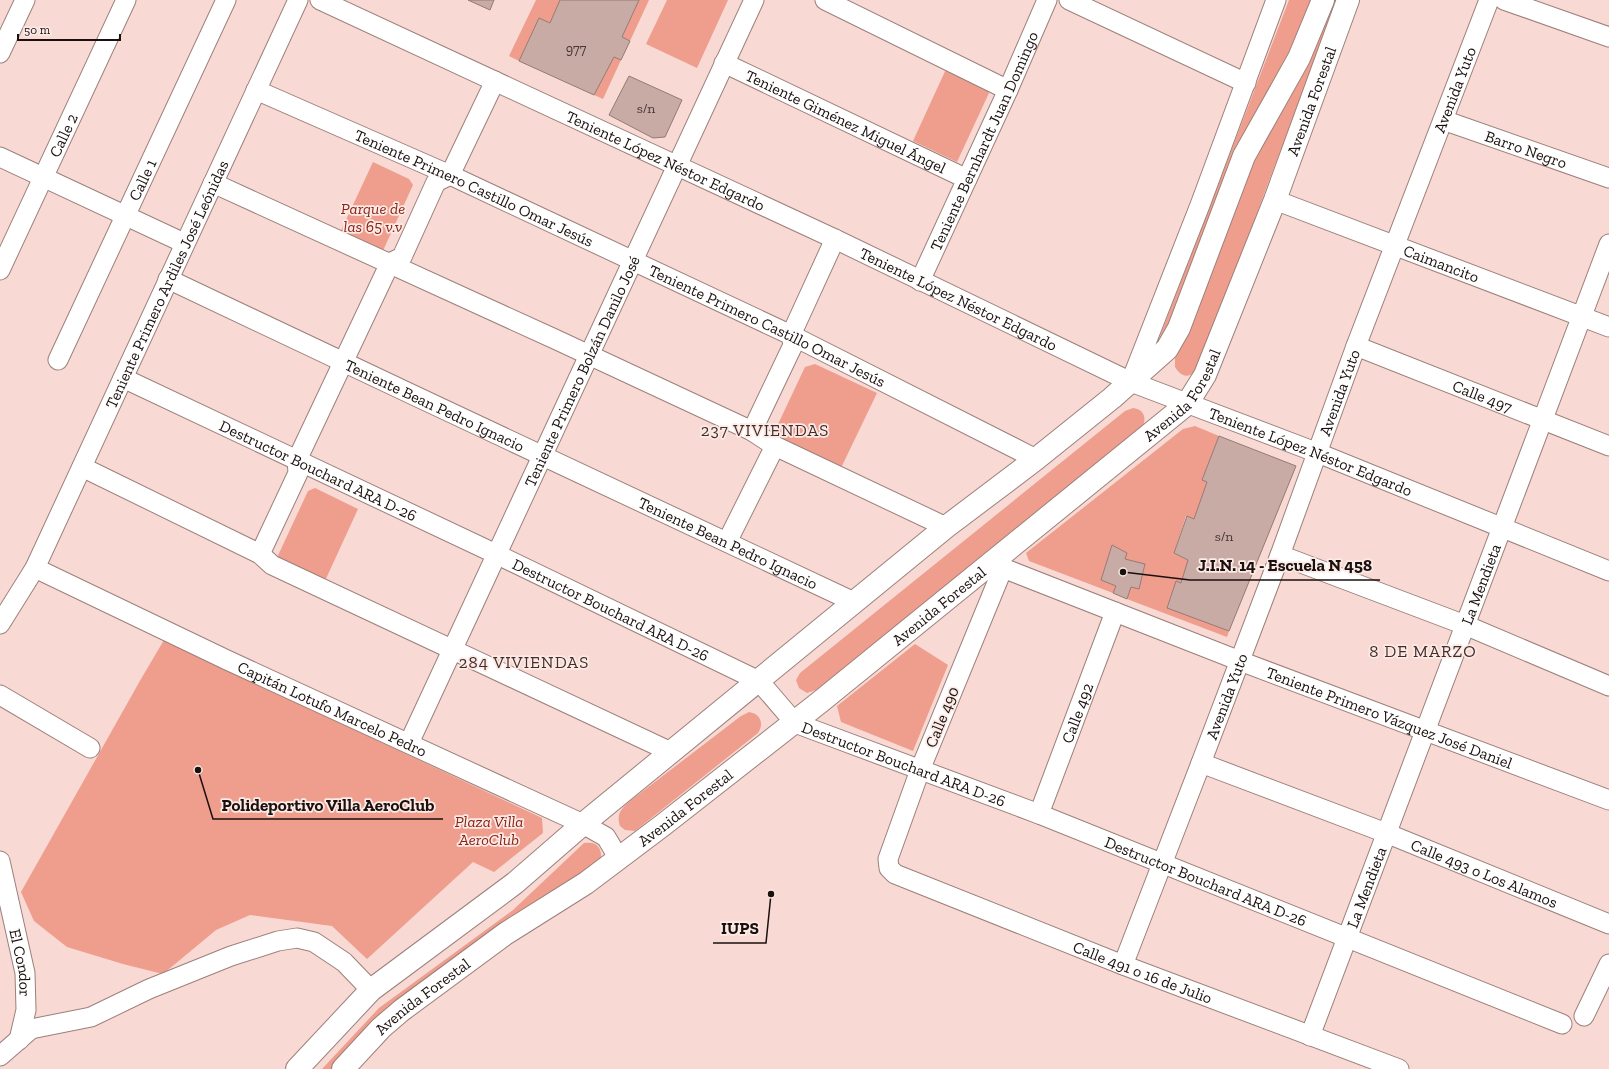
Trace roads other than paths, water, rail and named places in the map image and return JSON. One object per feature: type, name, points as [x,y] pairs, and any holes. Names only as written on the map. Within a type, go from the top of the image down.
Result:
[{"type":"main road","name":"Avenida Forestal","points":[[297,1069],[371,990],[516,883],[583,824],[854,602],[946,527],[1036,459],[1131,382],[1167,350],[1179,328],[1244,156],[1299,58],[1324,0]]},
{"type":"main road","name":"Avenida Forestal","points":[[343,1069],[380,1028],[402,1010],[505,934],[586,884],[619,859],[1000,563],[1187,404],[1204,378],[1274,200],[1348,0]]},
{"type":"street","points":[[0,53],[25,0]]},
{"type":"street","name":"Calle 2","points":[[0,270],[126,0]]},
{"type":"street","name":"Calle 1","points":[[58,360],[226,0]]},
{"type":"street","name":"Teniente Primero Ardiles José Leónidas","points":[[1,621],[35,568],[184,243],[298,0]]},
{"type":"street","name":"Teniente López Néstor Edgardo","points":[[320,0],[835,239],[1131,382],[1318,453],[1609,571]]},
{"type":"street","name":"Teniente Primero Bolzán Danilo José","points":[[409,743],[676,165],[754,0]]},
{"type":"street","points":[[825,0],[1008,90]]},
{"type":"street","name":"Teniente Bernhardt Juan Domingo","points":[[920,281],[1008,90],[1047,0]]},
{"type":"street","points":[[1069,0],[1246,83]]},
{"type":"street","name":"Avenida Forestal","points":[[1131,382],[1246,83],[1276,0]]},
{"type":"street","name":"Avenida Yuto","points":[[1123,965],[1280,555],[1356,346],[1490,0]]},
{"type":"street","points":[[1504,0],[1609,37]]},
{"type":"street","name":"Teniente Giménez Miguel Ángel","points":[[724,63],[967,179]]},
{"type":"street","points":[[260,554],[298,473],[297,460],[390,263],[402,257],[436,182],[450,175],[495,81]]},
{"type":"street","name":"Teniente Primero Castillo Omar Jesús","points":[[256,90],[450,175],[791,335],[1036,459]]},
{"type":"street","name":"Barro Negro","points":[[1444,120],[1609,178]]},
{"type":"street","points":[[0,157],[184,243]]},
{"type":"street","points":[[213,183],[390,263],[752,431],[775,446],[946,527]]},
{"type":"street","name":"Caimancito","points":[[1274,200],[1609,327]]},
{"type":"street","points":[[752,431],[793,344],[791,335],[835,239]]},
{"type":"street","name":"La Mendieta","points":[[1310,1036],[1609,244]]},
{"type":"street","name":"Teniente Bean Pedro Ignacio","points":[[168,279],[342,363],[542,455],[854,602]]},
{"type":"street","name":"Calle 497","points":[[1356,346],[1609,446]]},
{"type":"street","name":"Destructor Bouchard ARA D-26","points":[[123,378],[496,554],[759,681],[795,723],[1038,814],[1562,1024]]},
{"type":"street","points":[[728,542],[775,446]]},
{"type":"street","points":[[82,467],[260,554],[272,565],[671,752]]},
{"type":"street","points":[[1280,555],[1464,625],[1609,686]]},
{"type":"street","name":"Teniente Primero Vázquez José Daniel","points":[[1000,563],[1116,612],[1240,661],[1609,800]]},
{"type":"street","name":"Calle 490","points":[[889,868],[888,859],[920,770],[1000,563]]},
{"type":"street","name":"Capitán Lotufo Marcelo Pedro","points":[[35,568],[227,660],[583,824],[606,837],[619,859]]},
{"type":"street","name":"Calle 492","points":[[1038,814],[1116,612]]},
{"type":"street","points":[[0,695],[90,748]]},
{"type":"street","name":"Calle 493 o Los Alamos","points":[[1201,763],[1386,833],[1609,924]]},
{"type":"street","name":"El Condor","points":[[0,861],[3,894],[25,973],[26,1010],[19,1040]]},
{"type":"street","name":"Calle 491 o 16 de Julio","points":[[889,868],[895,874],[1123,965],[1399,1069]]},
{"type":"street","points":[[0,1056],[31,1029],[91,1017],[150,989],[231,956],[278,941],[297,938],[314,942],[344,962],[371,990]]},
{"type":"street","points":[[1584,1016],[1609,964]]},
{"type":"place","name":"J.I.N. 14 - Escuela N 458","points":[[1123,572]]},
{"type":"place","name":"Polideportivo Villa AeroClub","points":[[198,770]]},
{"type":"place","name":"IUPS","points":[[771,894]]},
{"type":"district","name":"237 VIVIENDAS","points":[[765,430]]},
{"type":"district","name":"8 DE MARZO","points":[[1423,651]]},
{"type":"district","name":"284 VIVIENDAS","points":[[524,662]]},
{"type":"park label","name":"Parque de las 65 v.v","points":[[373,217]]},
{"type":"park label","name":"Plaza Villa AeroClub","points":[[489,830]]}]
